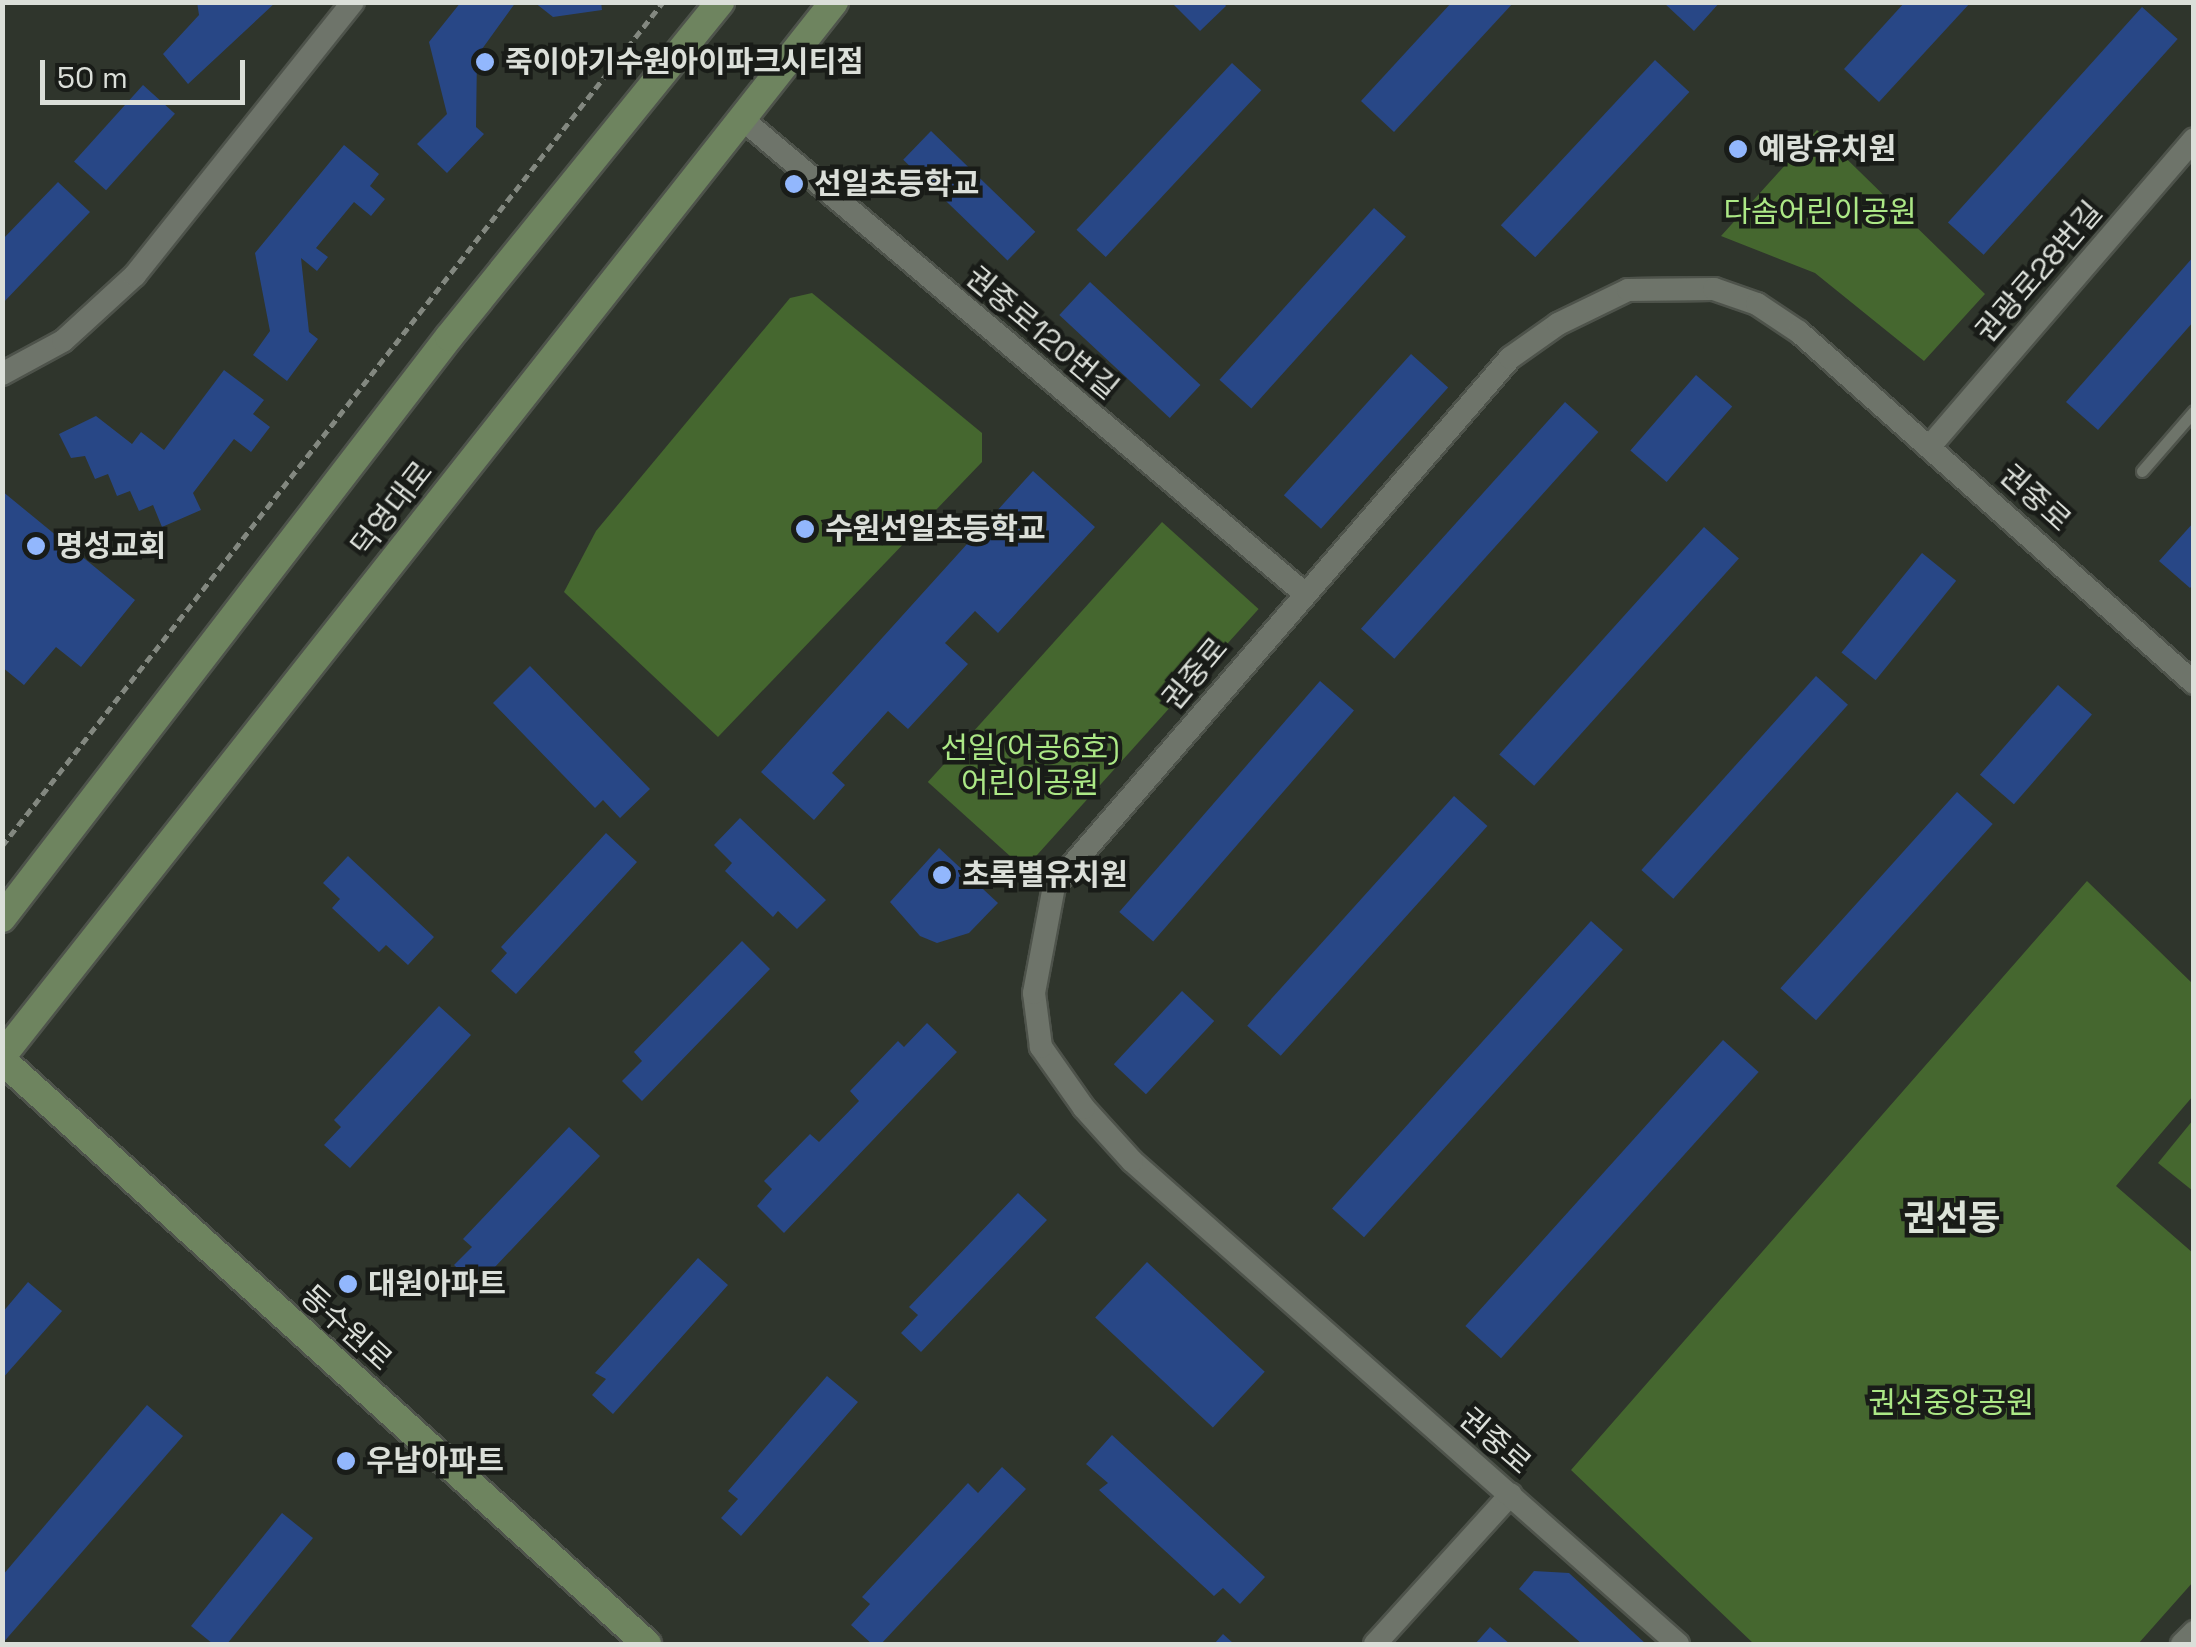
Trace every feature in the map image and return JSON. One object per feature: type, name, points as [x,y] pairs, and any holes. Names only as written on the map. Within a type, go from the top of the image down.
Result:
[{"type":"main road","name":"덕영대로","points":[[2,918],[449,337],[720,2]]},
{"type":"main road","name":"덕영대로","points":[[2,1058],[834,2]]},
{"type":"main road","name":"동수원로","points":[[2,1058],[646,1644]]},
{"type":"street","points":[[2,374],[63,341],[135,275],[353,2]]},
{"type":"street","name":"권중로120번길","points":[[741,118],[1304,592]]},
{"type":"street","name":"권광로28번길","points":[[1931,444],[2194,140]]},
{"type":"street","name":"권중로","points":[[1678,1644],[1132,1161],[1041,1047],[1034,993],[1054,886],[1510,358],[1558,324],[1628,290],[1714,290],[1756,304],[1799,332],[1931,444],[2194,682]]},
{"type":"street","points":[[1375,1644],[1510,1494]]},
{"type":"street","points":[[2182,1644],[2194,1632]]},
{"type":"lane","points":[[2142,471],[2194,412]]},
{"type":"path","points":[[2,846],[662,2]]},
{"type":"green space","name":"다솜어린이공원","points":[[1817,130],[1985,294],[1924,361],[1815,273],[1721,236]]},
{"type":"green space","points":[[812,293],[982,433],[982,462],[718,737],[564,592],[596,531],[790,298]]},
{"type":"green space","name":"선일(어공6호) 어린이공원","points":[[1162,522],[1259,609],[1024,869],[928,782]]},
{"type":"green space","name":"권선중앙공원","points":[[2087,881],[2193,984],[2193,1096],[2116,1186],[2193,1253],[2193,1582],[2138,1644],[1754,1644],[1571,1470]]},
{"type":"green space","points":[[2193,1120],[2193,1191],[2158,1163]]},
{"type":"building","points":[[197,2],[276,2],[188,84],[163,54],[199,15]]},
{"type":"building","points":[[461,2],[516,2],[477,56],[476,127],[484,134],[447,173],[417,144],[447,114],[429,42]]},
{"type":"building","points":[[534,2],[601,2],[602,10],[553,17]]},
{"type":"building","points":[[1171,2],[1223,2],[1226,6],[1200,31]]},
{"type":"building","points":[[1452,2],[1514,2],[1394,132],[1361,101]]},
{"type":"building","points":[[1663,2],[1720,2],[1694,31]]},
{"type":"building","points":[[1905,2],[1971,2],[1879,102],[1844,69]]},
{"type":"building","points":[[2142,7],[2178,39],[1984,255],[1948,223]]},
{"type":"building","points":[[1655,60],[1689,92],[1535,257],[1501,225]]},
{"type":"building","points":[[1232,63],[1261,90],[1106,257],[1077,230]]},
{"type":"building","points":[[143,85],[175,114],[106,190],[74,162]]},
{"type":"building","points":[[931,131],[1035,232],[1008,260],[903,160]]},
{"type":"building","points":[[344,145],[379,174],[370,186],[385,199],[371,216],[354,202],[316,248],[328,257],[317,271],[301,258],[309,332],[318,339],[287,381],[253,355],[270,331],[255,253]]},
{"type":"building","points":[[58,182],[90,212],[2,304],[2,240]]},
{"type":"building","points":[[1374,208],[1406,237],[1251,408],[1219,380]]},
{"type":"building","points":[[2194,256],[2194,321],[2098,430],[2066,402]]},
{"type":"building","points":[[1090,282],[1200,385],[1170,418],[1059,315]]},
{"type":"building","points":[[1411,354],[1448,387],[1321,529],[1284,495]]},
{"type":"building","points":[[224,370],[264,400],[253,414],[270,427],[251,452],[234,439],[193,493],[201,510],[162,527],[153,505],[139,511],[130,491],[117,496],[108,474],[95,479],[85,456],[71,458],[59,434],[96,416],[132,444],[141,432],[164,450]]},
{"type":"building","points":[[1696,375],[1732,406],[1667,482],[1630,450]]},
{"type":"building","points":[[1565,402],[1598,432],[1394,659],[1361,629]]},
{"type":"building","points":[[1033,471],[1095,527],[998,633],[975,611],[945,643],[968,664],[908,729],[888,711],[832,773],[845,785],[814,820],[761,772]]},
{"type":"building","name":"명성교회","points":[[2,491],[135,600],[81,667],[56,647],[24,685],[2,667]]},
{"type":"building","points":[[2194,522],[2194,584],[2190,588],[2159,561]]},
{"type":"building","points":[[1704,527],[1739,558],[1534,786],[1499,754]]},
{"type":"building","points":[[1922,553],[1956,581],[1876,680],[1841,652]]},
{"type":"building","points":[[530,666],[650,789],[620,818],[603,800],[595,808],[493,703]]},
{"type":"building","points":[[1816,676],[1848,705],[1673,899],[1641,870]]},
{"type":"building","points":[[1320,681],[1354,711],[1153,941],[1119,912]]},
{"type":"building","points":[[2058,685],[2092,715],[2014,804],[1980,775]]},
{"type":"building","points":[[1957,792],[1993,824],[1816,1020],[1780,988]]},
{"type":"building","points":[[1454,796],[1487,826],[1281,1056],[1247,1026]]},
{"type":"building","points":[[740,818],[826,900],[797,929],[778,911],[773,917],[725,871],[732,863],[714,845]]},
{"type":"building","points":[[606,833],[637,862],[516,994],[491,971],[507,953],[501,947]]},
{"type":"building","name":"초록별유치원","points":[[939,848],[998,903],[969,933],[937,943],[920,936],[890,902]]},
{"type":"building","points":[[348,856],[434,937],[408,965],[386,945],[379,952],[332,908],[340,899],[323,883]]},
{"type":"building","points":[[1591,921],[1623,950],[1364,1237],[1332,1209]]},
{"type":"building","points":[[742,941],[770,969],[642,1101],[622,1081],[642,1061],[634,1052]]},
{"type":"building","points":[[1182,991],[1214,1021],[1146,1094],[1114,1064]]},
{"type":"building","points":[[439,1006],[471,1035],[350,1168],[324,1145],[341,1127],[334,1120]]},
{"type":"building","points":[[927,1023],[957,1052],[784,1233],[757,1206],[772,1189],[764,1181],[810,1134],[819,1142],[859,1101],[850,1091],[898,1041],[904,1047]]},
{"type":"building","points":[[1723,1040],[1759,1072],[1501,1358],[1465,1326]]},
{"type":"building","points":[[569,1127],[600,1156],[477,1286],[454,1265],[472,1247],[463,1239]]},
{"type":"building","points":[[1018,1193],[1047,1220],[921,1352],[901,1333],[918,1315],[909,1307]]},
{"type":"building","points":[[698,1258],[728,1285],[613,1414],[592,1395],[606,1379],[595,1373]]},
{"type":"building","points":[[1147,1262],[1265,1372],[1213,1427],[1095,1318]]},
{"type":"building","points":[[28,1282],[62,1311],[2,1379],[2,1313]]},
{"type":"building","points":[[827,1376],[858,1402],[741,1536],[721,1518],[738,1499],[728,1491]]},
{"type":"building","points":[[147,1405],[183,1436],[2,1644],[2,1576]]},
{"type":"building","points":[[1112,1435],[1265,1577],[1240,1604],[1223,1588],[1214,1596],[1099,1490],[1108,1483],[1086,1464]]},
{"type":"building","points":[[1002,1467],[1026,1489],[881,1644],[872,1644],[851,1625],[870,1604],[862,1597],[968,1483],[978,1493]]},
{"type":"building","points":[[282,1513],[313,1538],[227,1644],[213,1644],[191,1626]]},
{"type":"building","points":[[1534,1571],[1569,1573],[1646,1644],[1582,1644],[1519,1589]]},
{"type":"building","points":[[1490,1627],[1510,1644],[1475,1644]]},
{"type":"building","points":[[1223,1634],[1234,1644],[1214,1644]]},
{"type":"place","name":"죽이야기수원아이파크시티점","points":[[485,62]]},
{"type":"place","name":"예랑유치원","points":[[1738,149]]},
{"type":"place","name":"선일초등학교","points":[[794,184]]},
{"type":"place","name":"수원선일초등학교","points":[[805,529]]},
{"type":"place","name":"명성교회","points":[[36,546]]},
{"type":"place","name":"초록별유치원","points":[[942,875]]},
{"type":"place","name":"대원아파트","points":[[348,1284]]},
{"type":"place","name":"우남아파트","points":[[346,1461]]},
{"type":"district","name":"권선동","points":[[1952,1218]]}]
